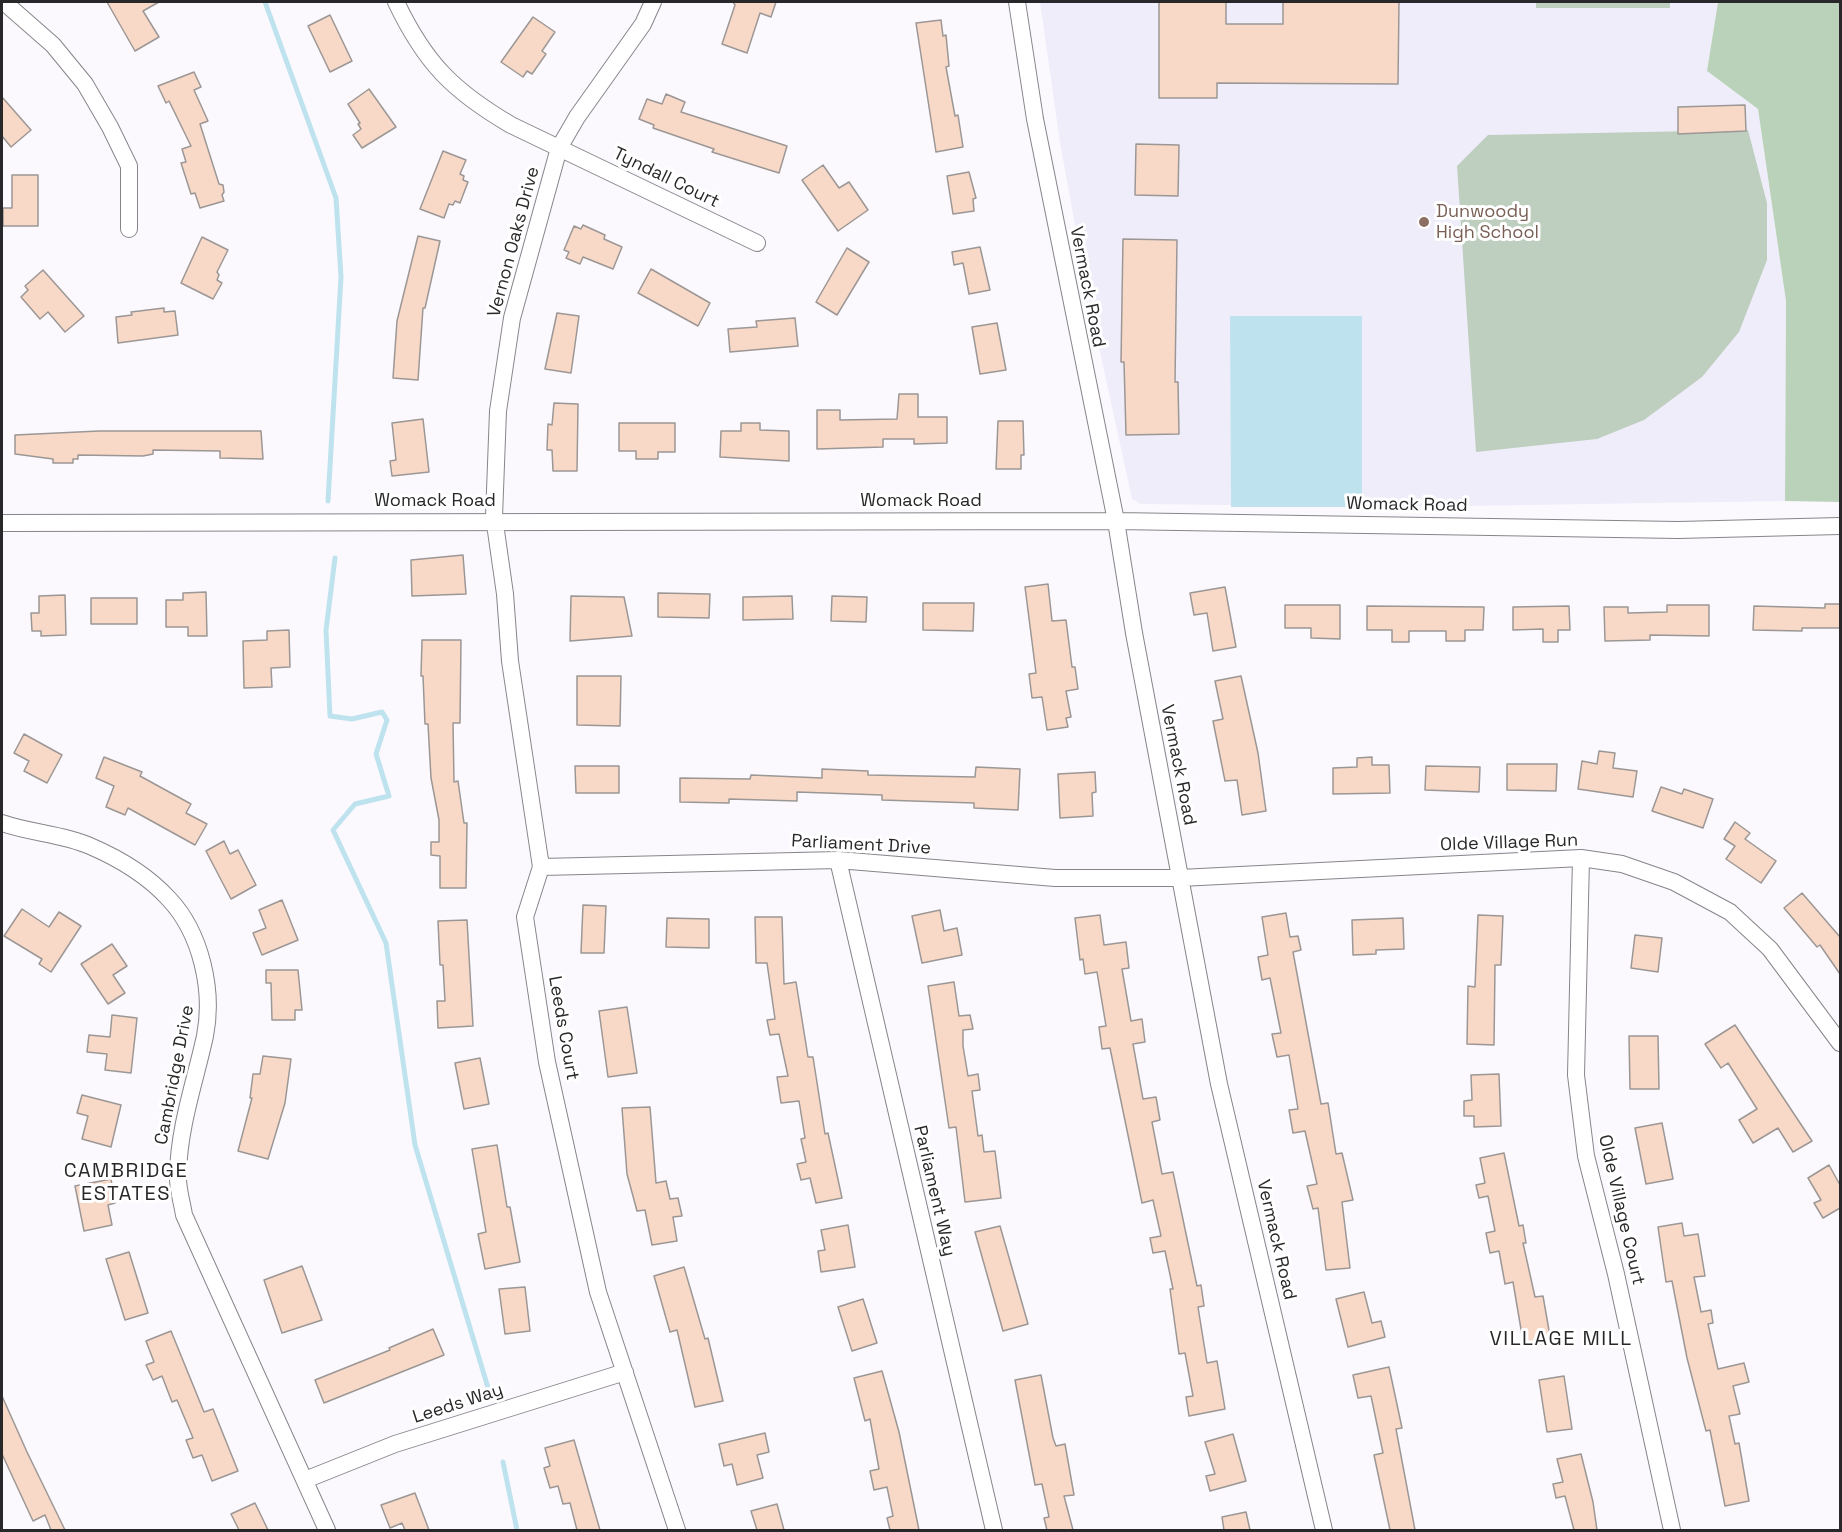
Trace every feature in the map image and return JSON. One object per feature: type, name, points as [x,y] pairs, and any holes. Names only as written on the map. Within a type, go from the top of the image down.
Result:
[{"type":"street","points":[[4,2],[54,45],[86,84],[110,127],[129,166],[129,229]]},
{"type":"street","name":"Tyndall Court","points":[[396,2],[411,33],[434,65],[465,95],[511,125],[757,243]]},
{"type":"street","name":"Vernon Oaks Drive","points":[[494,520],[498,411],[512,318],[559,148],[577,117],[644,24],[653,2]]},
{"type":"street","name":"Vermack Road","points":[[1017,2],[1039,142],[1116,521],[1219,1084],[1324,1530]]},
{"type":"street","name":"Leeds Court","points":[[494,520],[505,594],[510,661],[541,867],[525,917],[547,1062],[598,1292],[677,1530]]},
{"type":"street","name":"Womack Road","points":[[2,522],[1116,521],[1678,530],[1840,526]]},
{"type":"street","name":"Cambridge Drive","points":[[2,823],[88,846],[147,878],[170,900],[189,929],[202,963],[208,999],[205,1034],[181,1138],[177,1176],[184,1215],[327,1530]]},
{"type":"street","name":"Olde Village Run","points":[[1180,878],[1581,858],[1622,864],[1674,882],[1730,912],[1770,949],[1840,1043]]},
{"type":"street","name":"Olde Village Court","points":[[1581,858],[1576,1075],[1586,1156],[1616,1274],[1672,1530]]},
{"type":"street","name":"Parliament Drive","points":[[541,867],[838,860],[1055,878],[1180,878]]},
{"type":"street","name":"Parliament Way","points":[[838,860],[994,1530]]},
{"type":"street","name":"Leeds Way","points":[[306,1480],[394,1444],[625,1372]]},
{"type":"shaded area","name":"Dunwoody High School","points":[[1040,2],[1718,2],[1707,71],[1758,109],[1786,301],[1785,501],[1399,507],[1141,504],[1132,499],[1090,306],[1060,143]]},
{"type":"green space","points":[[1536,2],[1670,2],[1670,8],[1536,8]]},
{"type":"green space","points":[[1718,2],[1840,2],[1840,502],[1785,501],[1786,301],[1758,109],[1707,71]]},
{"type":"green space","points":[[1748,130],[1767,203],[1767,260],[1739,332],[1702,377],[1644,420],[1597,439],[1476,452],[1457,166],[1488,135]]},
{"type":"water","points":[[1230,316],[1362,316],[1362,507],[1231,507]]},
{"type":"building","points":[[107,2],[159,2],[143,11],[159,37],[135,51]]},
{"type":"building","points":[[733,2],[776,2],[771,17],[760,13],[747,53],[722,44],[735,5]]},
{"type":"building","points":[[1159,2],[1226,2],[1226,24],[1283,24],[1283,2],[1399,2],[1398,84],[1217,83],[1217,98],[1159,98]]},
{"type":"building","points":[[330,15],[352,61],[330,72],[308,26]]},
{"type":"building","points":[[533,17],[555,32],[542,51],[546,54],[532,74],[527,71],[523,77],[501,62]]},
{"type":"building","points":[[941,20],[943,36],[946,35],[949,66],[946,67],[963,147],[936,152],[916,23]]},
{"type":"building","points":[[194,72],[201,87],[194,90],[208,121],[200,124],[219,184],[223,185],[224,192],[222,195],[224,201],[200,208],[195,193],[191,194],[181,163],[186,162],[182,149],[191,146],[169,101],[166,103],[158,86]]},
{"type":"building","points":[[369,89],[396,127],[362,148],[353,135],[361,129],[358,124],[360,123],[348,104]]},
{"type":"building","points":[[666,94],[685,102],[681,112],[787,146],[779,173],[712,152],[714,149],[653,128],[654,125],[639,119],[647,99],[662,104]]},
{"type":"building","points":[[2,97],[31,130],[11,147],[2,136]]},
{"type":"building","points":[[1745,105],[1746,131],[1678,134],[1678,107]]},
{"type":"building","points":[[1136,144],[1179,145],[1178,196],[1135,195]]},
{"type":"building","points":[[443,151],[466,160],[460,174],[464,176],[463,180],[468,182],[460,203],[455,201],[453,205],[449,204],[444,218],[420,209]]},
{"type":"building","points":[[823,165],[839,188],[849,182],[868,210],[838,231],[802,180]]},
{"type":"building","points":[[969,172],[976,198],[973,199],[974,211],[953,214],[947,176]]},
{"type":"building","points":[[12,175],[38,175],[38,226],[3,226],[3,208],[12,208]]},
{"type":"building","points":[[583,225],[605,235],[604,239],[622,247],[613,269],[583,257],[580,264],[566,258],[569,252],[564,250],[574,226],[581,229]]},
{"type":"building","points":[[418,236],[440,241],[425,308],[423,308],[418,380],[393,378],[397,321]]},
{"type":"building","points":[[202,237],[228,250],[217,272],[219,275],[217,280],[222,283],[213,299],[181,283]]},
{"type":"building","points":[[1123,239],[1177,240],[1175,382],[1178,382],[1179,434],[1126,435],[1124,362],[1121,362]]},
{"type":"building","points":[[980,247],[990,290],[969,294],[963,263],[954,265],[952,252]]},
{"type":"building","points":[[847,248],[869,262],[837,315],[816,302]]},
{"type":"building","points":[[651,269],[710,303],[698,326],[638,293]]},
{"type":"building","points":[[43,270],[84,316],[65,332],[48,312],[40,319],[21,297],[28,290],[25,286]]},
{"type":"building","points":[[164,308],[164,312],[175,311],[178,335],[118,343],[116,317],[132,315],[131,312]]},
{"type":"building","points":[[557,313],[579,316],[571,373],[545,369]]},
{"type":"building","points":[[795,318],[798,346],[730,352],[728,329],[757,327],[756,321]]},
{"type":"building","points":[[997,323],[1006,370],[980,374],[972,327]]},
{"type":"building","points":[[899,394],[918,394],[918,417],[947,417],[947,443],[914,444],[914,439],[883,439],[883,447],[817,449],[817,410],[840,410],[840,420],[897,419]]},
{"type":"building","points":[[554,403],[578,404],[577,471],[553,471],[552,450],[547,450],[548,424],[552,425]]},
{"type":"building","points":[[423,419],[429,472],[392,476],[390,461],[396,460],[392,423]]},
{"type":"building","points":[[998,421],[1023,421],[1024,455],[1021,455],[1021,469],[996,469]]},
{"type":"building","points":[[619,423],[675,423],[675,452],[658,452],[658,459],[636,459],[636,451],[619,451]]},
{"type":"building","points":[[741,423],[760,423],[760,430],[789,431],[789,461],[720,457],[721,431],[741,431]]},
{"type":"building","points":[[99,431],[261,431],[263,459],[220,458],[220,451],[153,450],[153,454],[143,456],[78,455],[78,459],[73,459],[73,463],[53,463],[53,459],[15,454],[15,435]]},
{"type":"building","points":[[463,555],[466,594],[412,596],[411,560]]},
{"type":"building","points":[[1048,584],[1052,621],[1066,620],[1072,667],[1075,667],[1078,689],[1066,691],[1071,717],[1066,718],[1068,727],[1047,730],[1042,697],[1032,698],[1029,674],[1036,673],[1025,587]]},
{"type":"building","points":[[1225,587],[1236,647],[1213,651],[1207,613],[1194,615],[1190,593]]},
{"type":"building","points":[[206,592],[207,636],[188,636],[188,627],[166,627],[166,600],[183,600],[183,593]]},
{"type":"building","points":[[658,593],[710,594],[709,618],[658,617]]},
{"type":"building","points":[[65,595],[66,635],[41,636],[41,631],[32,631],[31,613],[39,613],[39,596]]},
{"type":"building","points":[[571,596],[624,597],[632,636],[570,641]]},
{"type":"building","points":[[792,596],[793,619],[743,620],[743,597]]},
{"type":"building","points":[[832,596],[867,597],[866,622],[831,621]]},
{"type":"building","points":[[91,598],[137,598],[137,624],[91,624]]},
{"type":"building","points":[[923,603],[974,603],[973,631],[923,630]]},
{"type":"building","points":[[1825,604],[1840,604],[1840,628],[1802,628],[1802,631],[1753,630],[1754,606],[1825,608]]},
{"type":"building","points":[[1285,605],[1340,605],[1340,639],[1311,638],[1311,628],[1285,628]]},
{"type":"building","points":[[1667,605],[1709,605],[1709,636],[1650,635],[1650,640],[1605,641],[1604,607],[1628,607],[1628,613],[1667,612]]},
{"type":"building","points":[[1367,606],[1484,607],[1483,630],[1465,630],[1465,641],[1446,641],[1446,631],[1409,631],[1409,642],[1392,642],[1392,630],[1367,630]]},
{"type":"building","points":[[1569,606],[1570,630],[1558,630],[1558,642],[1543,642],[1543,629],[1513,630],[1513,607]]},
{"type":"building","points":[[289,630],[290,667],[271,668],[272,687],[244,688],[243,641],[267,640],[267,631]]},
{"type":"building","points":[[422,640],[461,640],[460,723],[453,723],[454,782],[458,781],[464,823],[467,823],[466,888],[440,888],[440,856],[431,855],[431,842],[439,842],[439,820],[431,778],[428,724],[425,724],[423,676],[421,676]]},
{"type":"building","points":[[577,676],[621,676],[620,726],[577,725]]},
{"type":"building","points":[[1241,676],[1258,753],[1266,811],[1242,815],[1237,780],[1225,781],[1213,721],[1223,719],[1215,681]]},
{"type":"building","points":[[24,734],[62,755],[47,783],[24,771],[29,761],[14,753]]},
{"type":"building","points":[[1599,751],[1615,753],[1613,768],[1637,771],[1633,797],[1578,789],[1582,761],[1597,764]]},
{"type":"building","points":[[104,757],[142,772],[140,776],[191,804],[186,813],[207,824],[195,845],[128,808],[125,815],[106,807],[114,786],[96,778]]},
{"type":"building","points":[[1372,757],[1372,765],[1389,765],[1390,793],[1333,794],[1333,768],[1357,767],[1357,758]]},
{"type":"building","points":[[1507,764],[1557,764],[1556,791],[1507,790]]},
{"type":"building","points":[[575,766],[619,766],[619,793],[576,793]]},
{"type":"building","points":[[1426,766],[1480,767],[1479,792],[1425,790]]},
{"type":"building","points":[[976,767],[1020,769],[1018,810],[974,808],[974,803],[882,800],[882,795],[797,792],[797,801],[729,799],[729,803],[680,802],[680,778],[750,779],[751,775],[822,778],[822,769],[868,771],[868,775],[975,777]]},
{"type":"building","points":[[1095,772],[1096,792],[1092,793],[1093,816],[1060,818],[1058,774]]},
{"type":"building","points":[[1661,787],[1682,794],[1684,789],[1713,799],[1703,828],[1652,811]]},
{"type":"building","points":[[1735,822],[1750,833],[1745,839],[1776,861],[1761,883],[1726,859],[1735,846],[1724,839]]},
{"type":"building","points":[[224,841],[230,854],[238,850],[256,885],[231,899],[206,851]]},
{"type":"building","points":[[1802,893],[1840,937],[1840,974],[1820,945],[1817,947],[1784,908]]},
{"type":"building","points":[[282,900],[298,940],[262,955],[253,933],[266,928],[259,910]]},
{"type":"building","points":[[583,905],[606,906],[604,953],[581,953]]},
{"type":"building","points":[[22,909],[49,927],[59,912],[81,926],[51,972],[39,964],[42,959],[4,936]]},
{"type":"building","points":[[940,910],[944,931],[957,928],[962,955],[922,963],[912,916]]},
{"type":"building","points":[[1286,913],[1290,937],[1298,936],[1301,950],[1293,952],[1321,1104],[1328,1103],[1336,1154],[1342,1153],[1353,1200],[1342,1202],[1350,1268],[1326,1270],[1318,1208],[1313,1209],[1307,1186],[1317,1184],[1305,1131],[1293,1133],[1289,1110],[1298,1109],[1289,1055],[1277,1057],[1272,1034],[1281,1033],[1270,978],[1262,980],[1258,957],[1268,955],[1262,917]]},
{"type":"building","points":[[1100,915],[1104,945],[1126,942],[1129,968],[1122,969],[1131,1021],[1142,1019],[1145,1042],[1133,1044],[1143,1099],[1156,1097],[1160,1120],[1152,1122],[1162,1174],[1173,1172],[1197,1286],[1201,1285],[1204,1306],[1198,1307],[1207,1363],[1217,1361],[1225,1409],[1189,1416],[1186,1397],[1193,1396],[1185,1353],[1179,1354],[1170,1289],[1173,1289],[1165,1251],[1153,1253],[1150,1238],[1161,1236],[1153,1200],[1142,1203],[1110,1048],[1102,1049],[1099,1027],[1106,1026],[1097,972],[1085,974],[1083,959],[1080,960],[1075,918]]},
{"type":"building","points":[[1478,915],[1503,916],[1501,965],[1495,965],[1494,1045],[1467,1044],[1468,986],[1475,987]]},
{"type":"building","points":[[755,917],[782,917],[784,984],[796,982],[808,1057],[813,1057],[825,1134],[828,1133],[842,1198],[816,1203],[810,1178],[801,1180],[797,1164],[806,1162],[801,1139],[805,1138],[799,1101],[781,1103],[777,1077],[788,1076],[779,1034],[770,1035],[767,1020],[775,1019],[767,963],[756,963]]},
{"type":"building","points":[[667,918],[709,919],[709,948],[666,947]]},
{"type":"building","points":[[1403,918],[1404,949],[1376,950],[1376,954],[1353,955],[1352,920]]},
{"type":"building","points":[[467,920],[473,1026],[438,1028],[437,1001],[445,1001],[443,965],[440,965],[438,921]]},
{"type":"building","points":[[1635,935],[1662,938],[1658,972],[1631,968]]},
{"type":"building","points":[[112,944],[127,966],[113,975],[125,993],[108,1004],[81,964]]},
{"type":"building","points":[[266,970],[298,970],[302,1010],[295,1010],[295,1020],[272,1020],[271,983],[266,983]]},
{"type":"building","points":[[954,982],[959,1016],[970,1015],[973,1029],[963,1030],[963,1046],[968,1076],[978,1074],[980,1090],[972,1091],[978,1136],[982,1135],[984,1152],[995,1151],[1001,1198],[965,1202],[956,1127],[949,1128],[928,986]]},
{"type":"building","points":[[627,1007],[637,1073],[608,1077],[599,1011]]},
{"type":"building","points":[[112,1015],[137,1018],[131,1073],[105,1070],[107,1054],[87,1052],[89,1035],[110,1037]]},
{"type":"building","points":[[1735,1025],[1812,1141],[1793,1152],[1778,1128],[1753,1143],[1739,1120],[1757,1109],[1728,1063],[1721,1068],[1705,1044]]},
{"type":"building","points":[[1629,1036],[1658,1036],[1659,1089],[1630,1089]]},
{"type":"building","points":[[263,1056],[291,1059],[285,1103],[268,1159],[238,1151],[252,1098],[250,1098],[253,1074],[260,1074]]},
{"type":"building","points":[[480,1058],[489,1104],[464,1109],[455,1063]]},
{"type":"building","points":[[1499,1074],[1501,1126],[1474,1127],[1474,1116],[1464,1116],[1464,1101],[1472,1100],[1471,1075]]},
{"type":"building","points":[[82,1095],[121,1105],[111,1147],[82,1139],[88,1116],[77,1113]]},
{"type":"building","points":[[650,1107],[656,1183],[666,1181],[670,1199],[678,1198],[682,1216],[673,1217],[677,1241],[652,1245],[645,1210],[637,1211],[627,1174],[622,1108]]},
{"type":"building","points":[[1662,1123],[1673,1179],[1646,1184],[1635,1128]]},
{"type":"building","points":[[497,1145],[507,1207],[510,1207],[520,1262],[485,1269],[478,1234],[486,1232],[472,1149]]},
{"type":"building","points":[[1504,1153],[1519,1226],[1523,1225],[1526,1243],[1523,1243],[1535,1297],[1543,1296],[1551,1342],[1524,1347],[1513,1282],[1505,1284],[1499,1251],[1490,1253],[1486,1233],[1495,1231],[1488,1196],[1479,1198],[1476,1185],[1485,1183],[1480,1158]]},
{"type":"building","points":[[1829,1165],[1840,1185],[1840,1208],[1823,1218],[1814,1203],[1821,1200],[1808,1178]]},
{"type":"building","points":[[111,1179],[115,1203],[108,1205],[112,1225],[84,1231],[75,1186]]},
{"type":"building","points":[[1682,1223],[1684,1236],[1698,1234],[1705,1276],[1694,1277],[1701,1312],[1711,1310],[1713,1323],[1708,1324],[1718,1369],[1744,1363],[1749,1382],[1733,1386],[1740,1414],[1729,1416],[1735,1444],[1739,1443],[1749,1501],[1725,1506],[1710,1430],[1706,1431],[1687,1358],[1672,1281],[1666,1282],[1658,1227]]},
{"type":"building","points":[[848,1225],[855,1267],[821,1272],[818,1251],[825,1250],[821,1230]]},
{"type":"building","points":[[1000,1226],[1028,1324],[1003,1331],[975,1232]]},
{"type":"building","points":[[129,1252],[148,1313],[125,1320],[106,1259]]},
{"type":"building","points":[[302,1266],[322,1320],[282,1333],[264,1280]]},
{"type":"building","points":[[684,1267],[705,1339],[708,1338],[723,1401],[695,1407],[677,1330],[670,1332],[654,1276]]},
{"type":"building","points":[[525,1287],[530,1331],[505,1334],[499,1289]]},
{"type":"building","points":[[1364,1292],[1372,1323],[1381,1321],[1385,1337],[1348,1347],[1336,1299]]},
{"type":"building","points":[[863,1299],[877,1343],[852,1351],[838,1307]]},
{"type":"building","points":[[433,1329],[444,1355],[324,1403],[315,1380],[390,1350],[389,1348]]},
{"type":"building","points":[[171,1331],[204,1412],[213,1409],[238,1471],[212,1481],[202,1455],[193,1458],[186,1440],[193,1438],[177,1400],[172,1402],[162,1376],[153,1380],[146,1365],[154,1362],[146,1341]]},
{"type":"building","points":[[1389,1367],[1402,1428],[1396,1429],[1415,1530],[1390,1530],[1374,1455],[1383,1453],[1371,1396],[1358,1398],[1353,1375]]},
{"type":"building","points":[[882,1371],[899,1432],[919,1530],[890,1530],[887,1518],[893,1516],[887,1487],[874,1490],[870,1471],[879,1469],[870,1419],[865,1421],[854,1378]]},
{"type":"building","points":[[1041,1375],[1053,1438],[1056,1446],[1065,1444],[1074,1495],[1064,1496],[1073,1530],[1047,1530],[1044,1518],[1049,1517],[1042,1484],[1035,1485],[1015,1380]]},
{"type":"building","points":[[1564,1376],[1572,1429],[1547,1432],[1539,1380]]},
{"type":"building","points":[[2,1396],[65,1530],[51,1530],[45,1515],[33,1521],[2,1454]]},
{"type":"building","points":[[765,1433],[769,1452],[757,1455],[763,1478],[737,1485],[732,1464],[724,1466],[719,1444]]},
{"type":"building","points":[[1233,1434],[1246,1481],[1210,1491],[1206,1476],[1215,1474],[1205,1442]]},
{"type":"building","points":[[574,1440],[600,1530],[577,1530],[570,1503],[563,1504],[558,1486],[550,1488],[544,1468],[550,1466],[545,1448]]},
{"type":"building","points":[[1581,1454],[1593,1502],[1597,1530],[1574,1530],[1565,1496],[1556,1498],[1553,1484],[1563,1482],[1557,1459]]},
{"type":"building","points":[[415,1493],[429,1530],[405,1530],[402,1523],[390,1528],[381,1505]]},
{"type":"building","points":[[255,1503],[268,1530],[239,1530],[231,1514]]},
{"type":"building","points":[[777,1504],[784,1530],[757,1530],[751,1511]]},
{"type":"building","points":[[1246,1512],[1250,1530],[1224,1530],[1222,1517]]},
{"type":"waterway","points":[[265,2],[336,198],[341,277],[328,501]]},
{"type":"waterway","points":[[335,558],[326,630],[330,716],[352,719],[382,712],[387,720],[376,754],[389,796],[355,804],[333,830],[386,943],[415,1145],[489,1391]]},
{"type":"waterway","points":[[503,1462],[517,1530]]},
{"type":"place","name":"Dunwoody High School","points":[[1424,222]]},
{"type":"district","name":"CAMBRIDGE ESTATES","points":[[126,1184]]},
{"type":"district","name":"VILLAGE MILL","points":[[1561,1340]]}]
